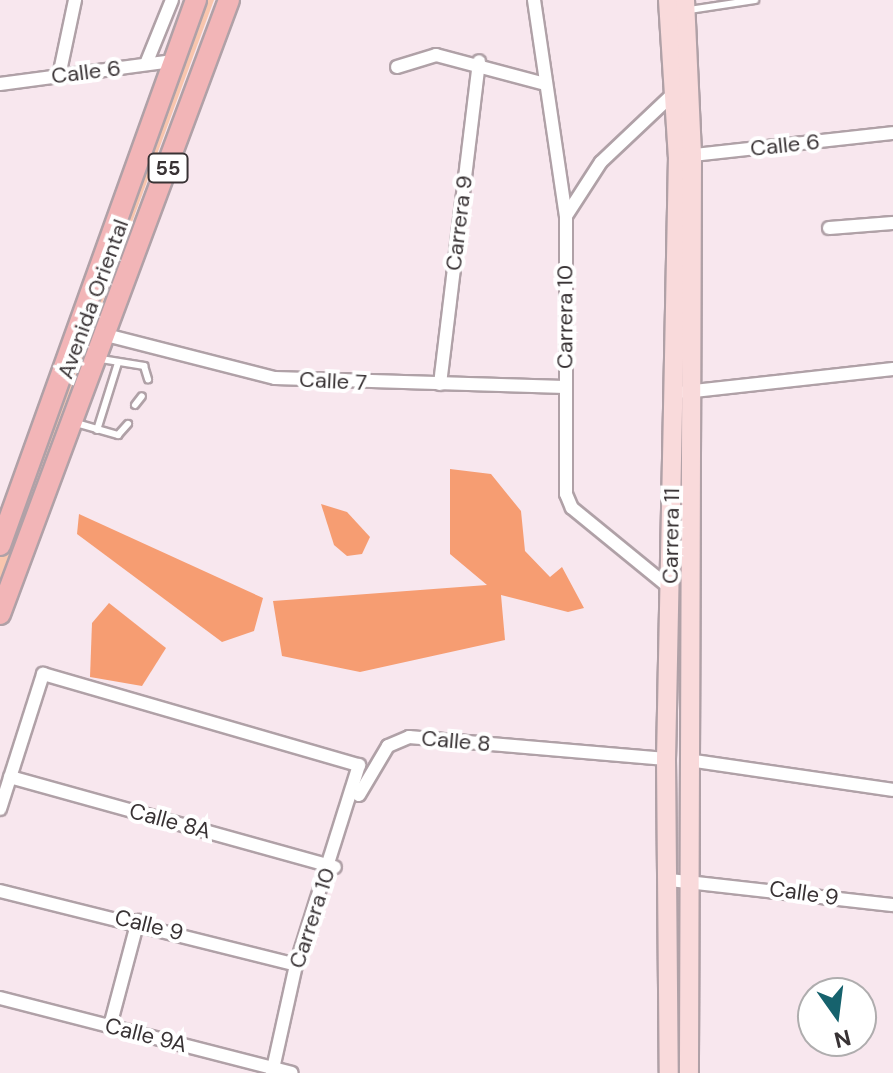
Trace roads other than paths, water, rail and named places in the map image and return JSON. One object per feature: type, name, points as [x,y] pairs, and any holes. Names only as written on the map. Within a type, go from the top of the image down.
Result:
[{"type":"main road","name":"Avenida Oriental","points":[[0,545],[196,0]]},
{"type":"main road","name":"Avenida Oriental","points":[[0,614],[229,0]]},
{"type":"main road","name":"Carrera 11","points":[[668,0],[674,93],[685,156]]},
{"type":"main road","name":"Carrera 11","points":[[669,1073],[677,879],[688,760],[682,392],[685,5]]},
{"type":"main road","name":"Carrera 11","points":[[682,392],[670,588],[666,759],[689,1073]]},
{"type":"street","points":[[59,76],[75,0]]},
{"type":"street","points":[[146,64],[172,0]]},
{"type":"street","name":"Carrera 10","points":[[534,0],[566,216],[565,387],[572,508],[670,588]]},
{"type":"street","points":[[397,67],[436,55],[479,61],[545,84]]},
{"type":"street","name":"Calle 6","points":[[0,84],[173,61]]},
{"type":"street","name":"Carrera 9","points":[[440,384],[479,61]]},
{"type":"street","points":[[566,216],[601,162],[674,93]]},
{"type":"street","name":"Calle 6","points":[[685,156],[893,133]]},
{"type":"street","points":[[829,228],[893,223]]},
{"type":"street","name":"Calle 7","points":[[106,335],[275,378],[565,387]]},
{"type":"street","points":[[682,392],[893,369]]},
{"type":"street","name":"Carrera 10","points":[[10,777],[43,674],[359,765],[296,965],[273,1070]]},
{"type":"street","name":"Calle 8","points":[[329,866],[337,868],[365,777],[388,746],[409,737],[666,759]]},
{"type":"street","points":[[688,760],[893,790]]},
{"type":"street","points":[[0,809],[10,777]]},
{"type":"street","name":"Calle 8A","points":[[10,777],[329,866]]},
{"type":"street","name":"Calle 9","points":[[677,879],[893,905]]},
{"type":"street","name":"Calle 9","points":[[0,891],[138,921],[296,965]]},
{"type":"street","points":[[110,1026],[138,921]]},
{"type":"street","name":"Calle 9A","points":[[0,998],[292,1073]]},
{"type":"lane","points":[[685,5],[755,0]]},
{"type":"lane","points":[[97,358],[144,366],[148,379]]},
{"type":"lane","points":[[97,430],[118,363]]},
{"type":"lane","points":[[135,405],[142,396]]},
{"type":"lane","points":[[73,422],[118,435],[128,424]]}]
